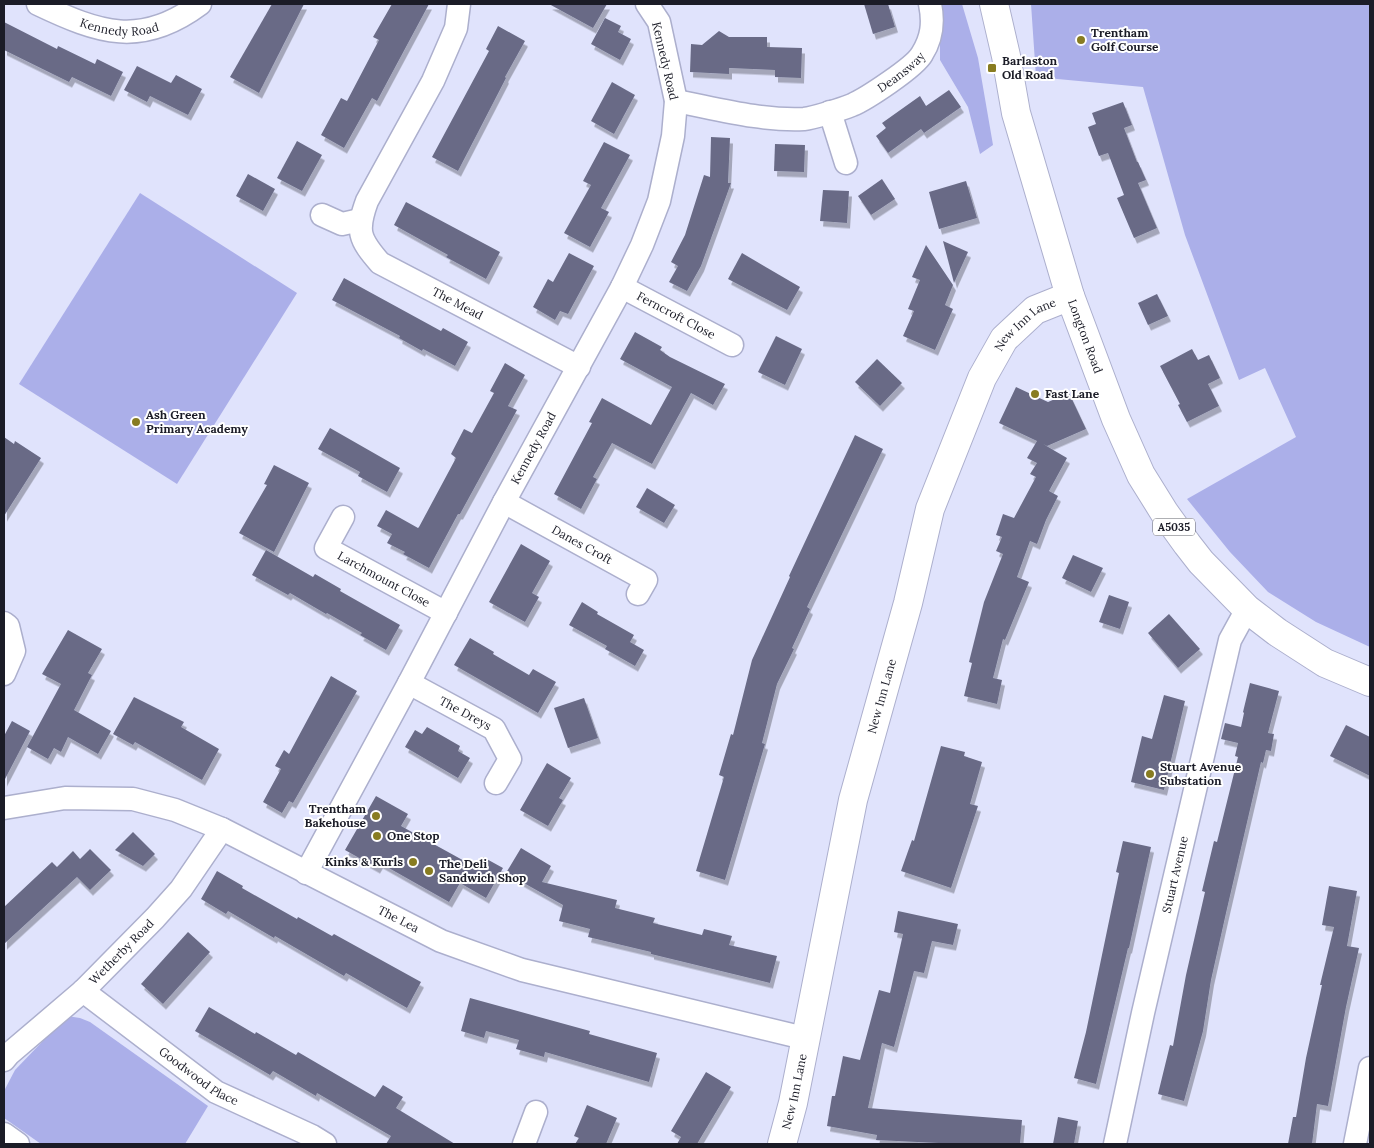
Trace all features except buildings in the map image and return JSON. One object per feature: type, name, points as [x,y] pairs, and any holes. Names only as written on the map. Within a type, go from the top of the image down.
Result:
[{"type":"street","name":"Kennedy Road","points":[[38,4],[92,28],[122,33],[153,28],[182,17],[200,4]]},
{"type":"street","points":[[322,215],[342,224],[360,220],[367,201],[433,82],[456,28],[459,4]]},
{"type":"street","name":"Kennedy Road","points":[[306,872],[409,683],[504,502],[622,287],[642,245],[659,201],[673,136],[676,101],[659,22],[647,4]]},
{"type":"street","name":"Deansway","points":[[676,101],[758,116],[806,119],[852,105],[909,69],[921,56],[932,33],[930,4]]},
{"type":"street","name":"Longton Road","points":[[994,4],[1016,113],[1070,296],[1116,419],[1141,475],[1187,544],[1248,609],[1277,632],[1325,663],[1370,682]]},
{"type":"street","points":[[830,112],[846,162]]},
{"type":"street","name":"The Mead","points":[[360,220],[361,235],[369,250],[380,263],[579,367]]},
{"type":"street","name":"Ferncroft Close","points":[[622,287],[732,345]]},
{"type":"street","name":"New Inn Lane","points":[[782,1144],[793,1103],[804,1038],[853,800],[908,603],[930,509],[982,378],[1004,339],[1035,310],[1070,296]]},
{"type":"street","name":"Danes Croft","points":[[504,502],[645,580]]},
{"type":"street","name":"Larchmount Close","points":[[343,517],[326,548],[446,613]]},
{"type":"street","name":"Stuart Avenue","points":[[1115,1144],[1143,1013],[1230,640],[1248,609]]},
{"type":"street","points":[[4,623],[8,626],[14,651],[4,674]]},
{"type":"street","name":"The Dreys","points":[[409,683],[494,728],[510,759],[496,783]]},
{"type":"street","name":"The Lea","points":[[4,808],[65,798],[132,799],[175,810],[222,829],[440,941],[522,970],[804,1038]]},
{"type":"street","name":"Wetherby Road","points":[[4,1060],[83,991],[182,889],[222,829]]},
{"type":"street","name":"Goodwood Place","points":[[83,991],[216,1092],[315,1142]]},
{"type":"street","points":[[1355,1144],[1370,1068]]},
{"type":"street","points":[[524,1144],[536,1112]]},
{"type":"street","points":[[4,1134],[18,1144]]},
{"type":"shaded area","points":[[937,4],[962,4],[978,58],[993,145],[980,154],[968,107],[940,60],[940,22]]},
{"type":"shaded area","points":[[1031,4],[1370,4],[1370,647],[1316,622],[1268,592],[1230,552],[1187,499],[1296,437],[1265,368],[1239,380],[1185,235],[1143,87],[1036,77]]},
{"type":"shaded area","points":[[140,193],[297,293],[177,484],[19,384]]},
{"type":"shaded area","points":[[67,1016],[90,1022],[208,1106],[185,1144],[41,1144],[4,1118],[4,1091],[15,1070]]},
{"type":"place","name":"Trentham Golf Course","points":[[1081,40]]},
{"type":"place","name":"Barlaston Old Road","points":[[992,68]]},
{"type":"place","name":"Fast Lane","points":[[1035,394]]},
{"type":"place","name":"Ash Green Primary Academy","points":[[136,422]]},
{"type":"place","name":"Stuart Avenue Substation","points":[[1150,774]]},
{"type":"place","name":"Trentham Bakehouse","points":[[376,816]]},
{"type":"place","name":"One Stop","points":[[377,836]]},
{"type":"place","name":"Kinks & Kurls","points":[[413,862]]},
{"type":"place","name":"The Deli Sandwich Shop","points":[[429,871]]}]
